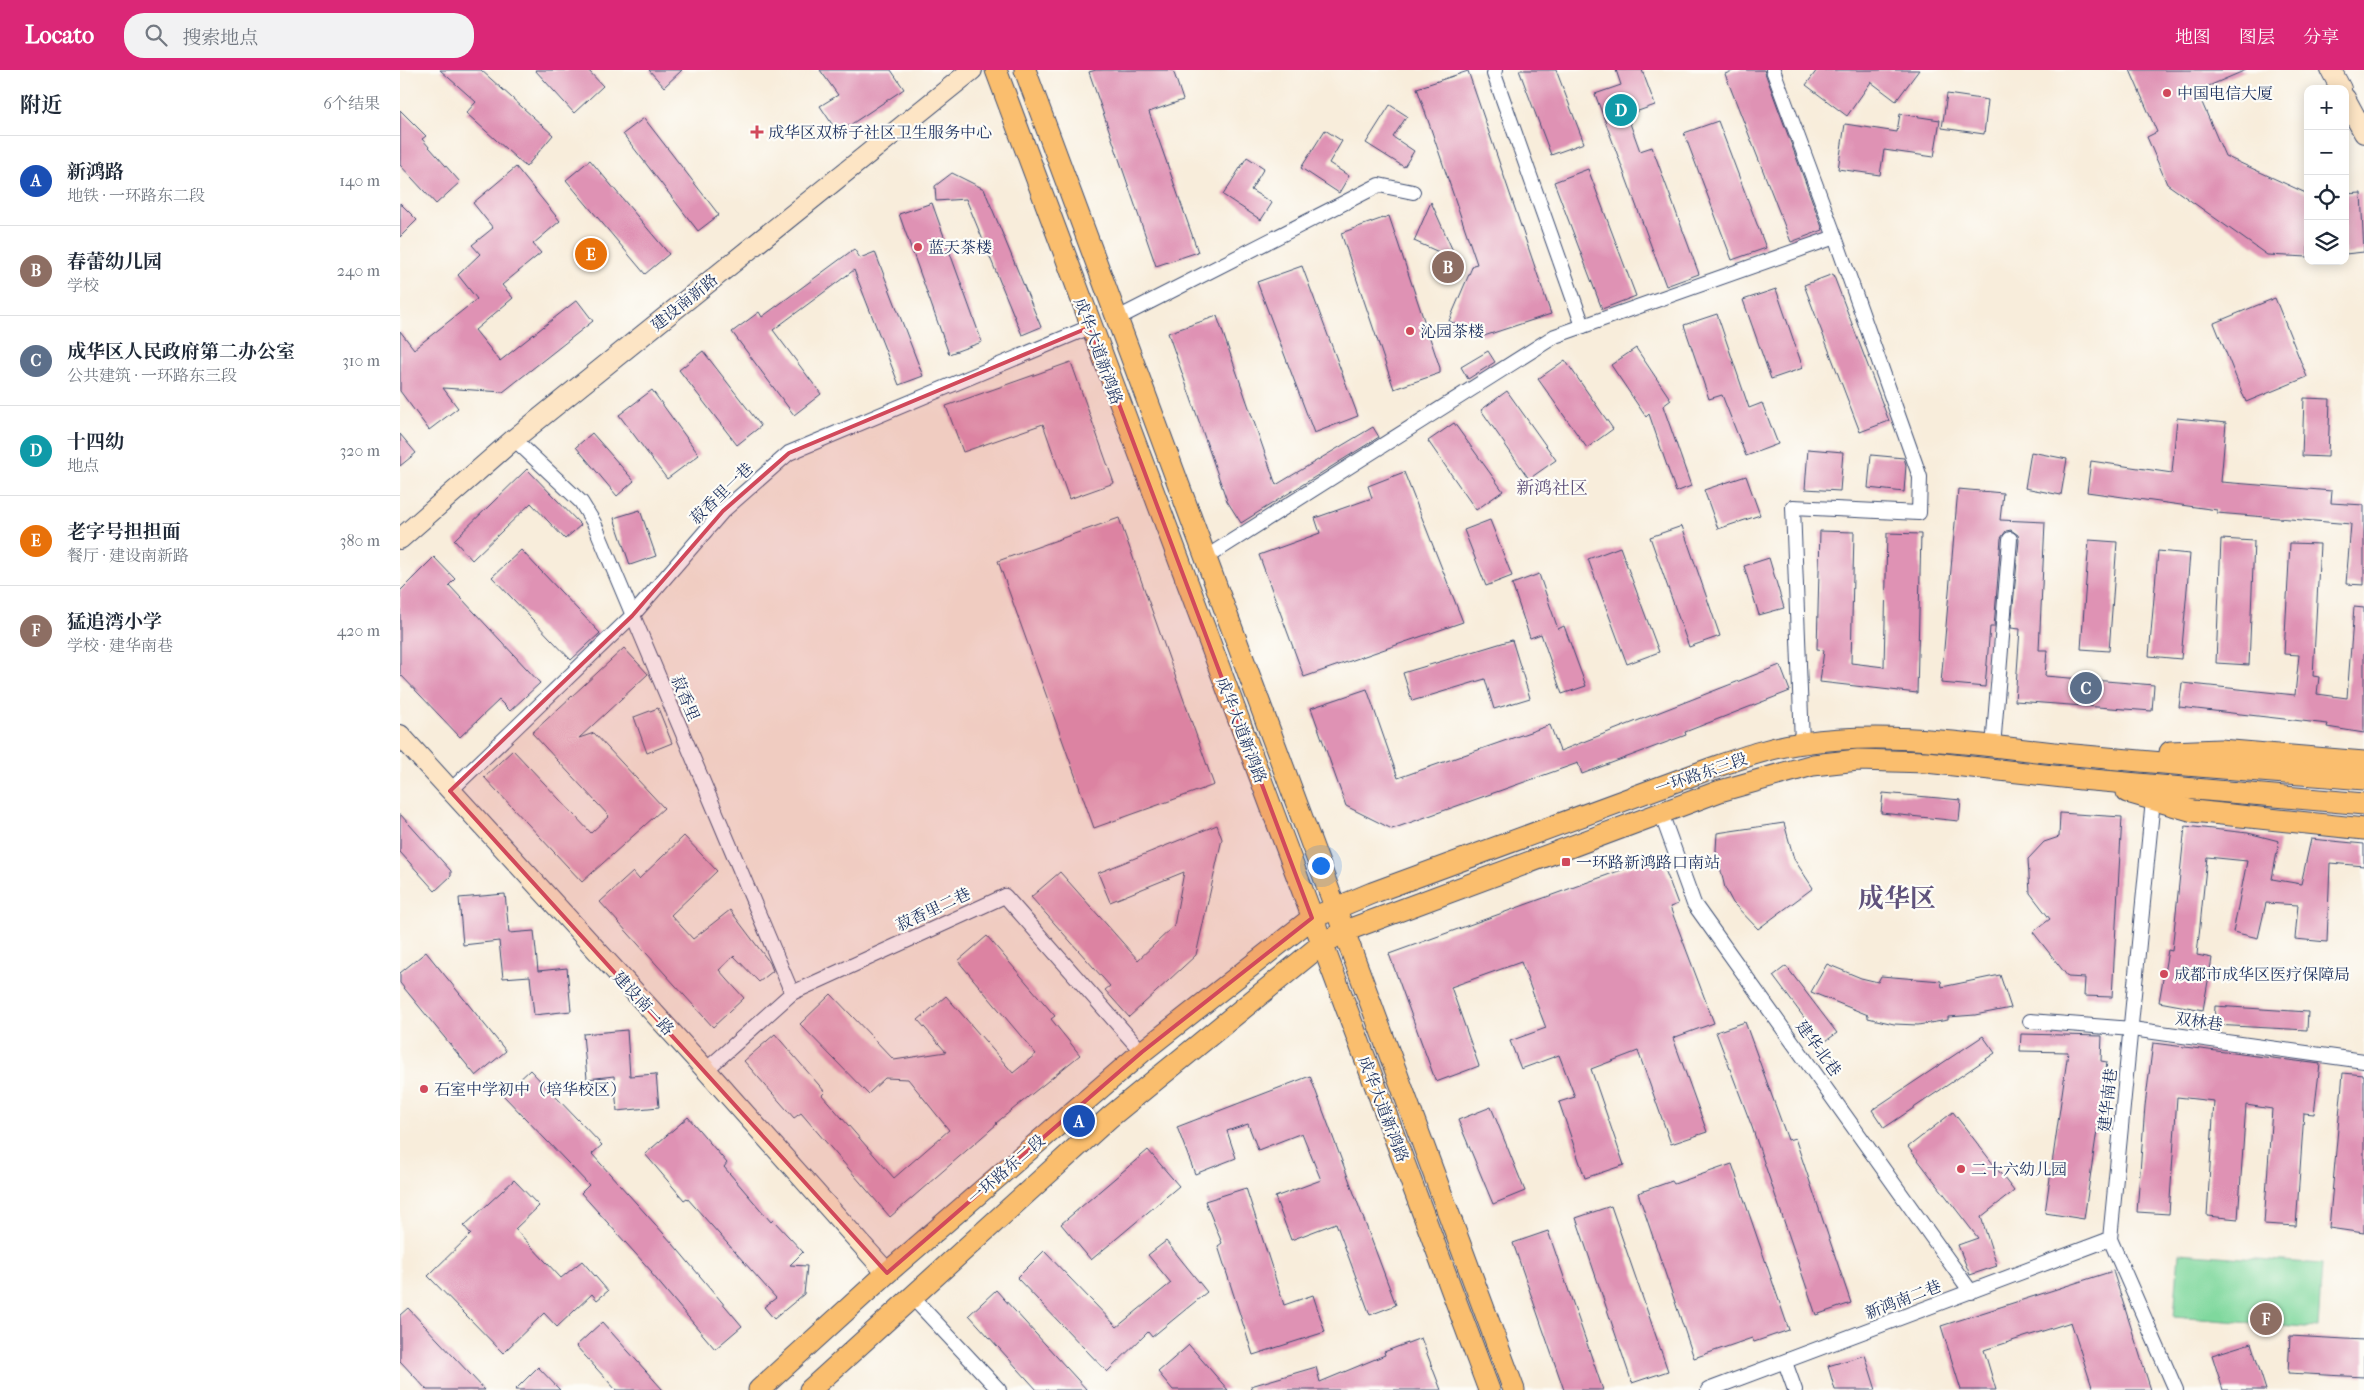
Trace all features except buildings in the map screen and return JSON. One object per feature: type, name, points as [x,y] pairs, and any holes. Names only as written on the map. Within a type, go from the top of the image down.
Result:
[{"type":"main road","name":"成华大道新鸿路","points":[[996,70],[1090,327],[1489,1390]]},
{"type":"main road","name":"成华大道新鸿路","points":[[1025,70],[1514,1390]]},
{"type":"main road","name":"一环路东三段","points":[[1335,907],[1712,768],[1768,750],[1802,743],[1889,737],[1927,739],[2085,756]]},
{"type":"main road","points":[[2085,756],[2220,750],[2364,762]]},
{"type":"main road","points":[[2085,756],[2364,779]]},
{"type":"main road","name":"一环路东三段","points":[[1345,931],[1720,791],[1774,774],[1813,765],[1858,760],[1935,762],[2082,779]]},
{"type":"main road","points":[[2082,779],[2193,811],[2364,828]]},
{"type":"main road","points":[[2082,779],[2364,804]]},
{"type":"main road","name":"一环路东二段","points":[[759,1390],[887,1273],[1142,1052],[1312,918],[1335,907]]},
{"type":"main road","name":"一环路东二段","points":[[810,1390],[1110,1117],[1322,944],[1345,931]]},
{"type":"street","name":"建设南新路","points":[[400,538],[514,439],[972,70]]},
{"type":"street","points":[[1495,70],[1494,74],[1583,326]]},
{"type":"street","points":[[1773,70],[1835,237],[1920,477],[1919,513],[1794,507],[1802,743]]},
{"type":"street","points":[[2331,70],[2338,85]]},
{"type":"street","points":[[2349,105],[2364,133]]},
{"type":"street","points":[[1116,319],[1380,185],[1413,192]]},
{"type":"street","points":[[1205,558],[1554,336],[1835,237]]},
{"type":"street","name":"菽香里一巷","points":[[450,791],[632,616],[723,511],[789,453],[1090,327]]},
{"type":"street","name":"菽香里","points":[[514,439],[581,502],[594,523],[792,993]]},
{"type":"street","points":[[1993,747],[2010,539]]},
{"type":"street","name":"建设南一路","points":[[400,735],[706,1070],[887,1273]]},
{"type":"street","name":"建华南巷","points":[[2153,800],[2110,1239],[2176,1390]]},
{"type":"street","name":"建华北巷","points":[[1661,813],[1694,904],[1971,1292]]},
{"type":"street","name":"菽香里二巷","points":[[706,1070],[792,993],[1005,896],[1142,1052]]},
{"type":"street","name":"双林巷","points":[[2030,1021],[2132,1029],[2364,1060]]},
{"type":"street","name":"新鸿南二巷","points":[[1708,1390],[2110,1239]]},
{"type":"street","points":[[913,1298],[999,1390]]},
{"type":"street","points":[[1785,1362],[1795,1390]]},
{"type":"highlighted area","points":[[1090,327],[1312,918],[1142,1052],[887,1273],[450,791],[632,616],[723,511],[789,453]]},
{"type":"green space","points":[[2179,1253],[2322,1264],[2318,1328],[2174,1317]]},
{"type":"place","name":"中国电信大厦","points":[[2167,93]]},
{"type":"place","name":"十四幼","points":[[1621,110]]},
{"type":"place","name":"成华区双桥子社区卫生服务中心","points":[[757,132]]},
{"type":"place","name":"蓝天茶楼","points":[[918,247]]},
{"type":"place","name":"老字号担担面","points":[[591,254]]},
{"type":"place","name":"春蕾幼儿园","points":[[1448,267]]},
{"type":"place","name":"沁园茶楼","points":[[1410,331]]},
{"type":"place","name":"成华区人民政府第二办公室","points":[[2086,688]]},
{"type":"place","name":"一环路新鸿路口南站","points":[[1566,862]]},
{"type":"place","name":"成都市成华区医疗保障局","points":[[2164,974]]},
{"type":"place","name":"石室中学初中（培华校区）","points":[[424,1089]]},
{"type":"place","name":"新鸿路","points":[[1079,1121]]},
{"type":"place","name":"二十六幼儿园","points":[[1961,1169]]},
{"type":"place","name":"猛追湾小学","points":[[2266,1319]]},
{"type":"district","name":"新鸿社区","points":[[1552,488]]},
{"type":"district","name":"成华区","points":[[1897,898]]}]
